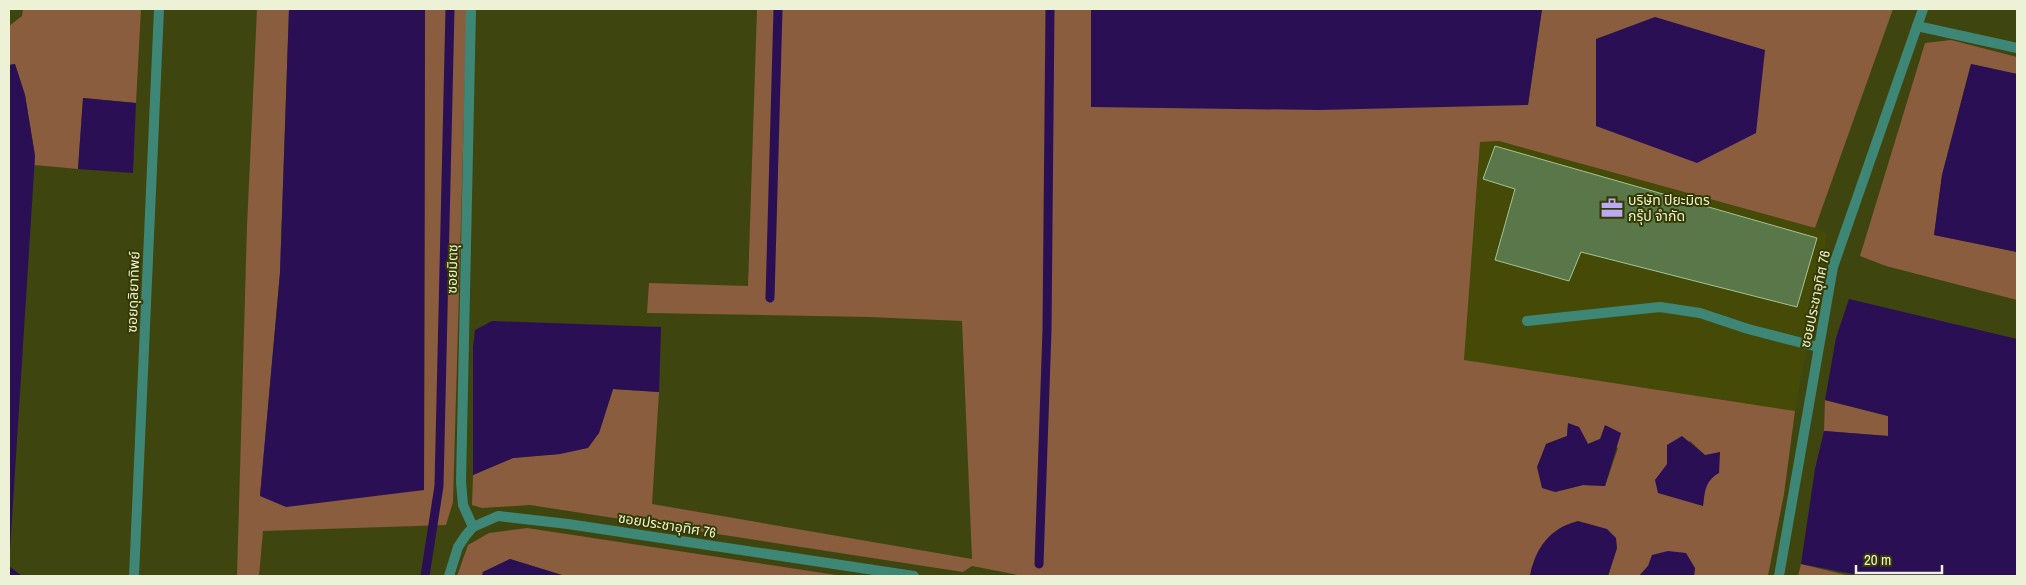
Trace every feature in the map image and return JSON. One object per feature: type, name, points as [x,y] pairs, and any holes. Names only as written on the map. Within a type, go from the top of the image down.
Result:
[{"type":"street","name":"ซอยดุลิยาทิพย์","points":[[134,576],[159,9]]},
{"type":"street","name":"ซอยมิตซุ","points":[[471,9],[461,482],[463,505],[473,527]]},
{"type":"street","name":"ซอยประชาอุทิศ 76","points":[[1779,576],[1833,267],[1923,9]]},
{"type":"street","points":[[1917,26],[2017,48]]},
{"type":"street","points":[[1527,322],[1660,307],[1700,313],[1748,329],[1818,347]]},
{"type":"street","name":"ซอยประชาอุทิศ 76","points":[[449,576],[458,546],[473,527],[498,516],[914,576]]},
{"type":"shaded area","points":[[23,9],[141,9],[136,103],[83,98],[78,169],[34,165],[35,156],[25,95],[15,64],[9,65],[9,26],[22,16]]},
{"type":"shaded area","points":[[257,9],[289,9],[280,273],[260,496],[424,490],[425,9],[467,9],[453,502],[446,525],[263,531],[259,576],[237,576],[247,226]]},
{"type":"shaded area","points":[[289,9],[425,9],[424,490],[286,507],[260,496],[280,273]]},
{"type":"shaded area","points":[[757,9],[1091,9],[1091,107],[1528,105],[1542,9],[1893,9],[1815,228],[1499,141],[1480,142],[1464,360],[1795,411],[1784,494],[1768,576],[1694,576],[1695,568],[1648,566],[1639,576],[1608,576],[1617,548],[1532,566],[1530,576],[1023,576],[972,566],[963,572],[530,505],[482,508],[472,505],[473,475],[513,458],[560,454],[599,433],[613,389],[659,392],[652,504],[972,559],[962,321],[869,317],[647,313],[649,283],[748,286]],"holes":[[[1568,424],[1579,427],[1588,444],[1600,439],[1618,448],[1605,486],[1583,485],[1555,492],[1546,444],[1567,436]],[[1690,441],[1705,455],[1711,478],[1705,487],[1703,506],[1655,480]]]},
{"type":"shaded area","points":[[1091,9],[1542,9],[1528,105],[1319,110],[1091,107]]},
{"type":"shaded area","points":[[1655,17],[1765,50],[1756,133],[1697,163],[1596,126],[1596,39]]},
{"type":"shaded area","points":[[1951,40],[2017,57],[2017,74],[1971,64],[1942,175],[1934,235],[2017,252],[2017,300],[1886,266],[1860,256],[1925,43]]},
{"type":"shaded area","points":[[15,64],[25,95],[35,156],[9,566],[9,65]]},
{"type":"shaded area","points":[[1971,64],[2017,74],[2017,252],[1934,235],[1942,175]]},
{"type":"shaded area","points":[[83,98],[136,103],[133,173],[78,169]]},
{"type":"shaded area","points":[[1498,141],[1815,228],[1827,234],[1795,411],[1464,360],[1480,142]]},
{"type":"shaded area","points":[[1849,299],[2017,339],[2017,576],[1863,576],[1801,564],[1815,469],[1824,431],[1888,436],[1888,416],[1825,400],[1836,338]]},
{"type":"shaded area","points":[[492,321],[661,327],[659,392],[613,389],[599,433],[588,448],[560,454],[513,458],[473,475],[473,347],[475,330]]},
{"type":"shaded area","points":[[1825,400],[1888,416],[1888,436],[1824,431]]},
{"type":"shaded area","points":[[1568,423],[1579,427],[1588,444],[1600,439],[1605,425],[1621,433],[1605,486],[1583,485],[1555,492],[1542,488],[1537,467],[1546,444],[1567,436]]},
{"type":"shaded area","points":[[1682,436],[1705,455],[1720,452],[1719,473],[1708,483],[1703,506],[1658,493],[1655,480],[1667,464],[1667,445]]},
{"type":"shaded area","points":[[1578,521],[1607,529],[1616,538],[1617,548],[1608,576],[1530,576],[1532,566],[1545,541],[1559,529]]},
{"type":"shaded area","points":[[527,528],[843,576],[565,576],[510,559],[483,572],[482,576],[457,576],[468,545],[489,533]]},
{"type":"shaded area","points":[[1668,551],[1686,553],[1695,568],[1694,576],[1639,576],[1648,566],[1652,555]]},
{"type":"shaded area","points":[[510,559],[565,576],[482,576],[483,572]]},
{"type":"shaded area","points":[[1801,564],[1850,576],[1798,576]]},
{"type":"shaded area","points":[[9,566],[22,576],[9,576]]},
{"type":"building","name":"บริษัท ปิยะมิตร กรุ๊ป จำกัด","points":[[1495,146],[1817,238],[1797,307],[1581,252],[1569,281],[1495,260],[1515,189],[1483,179]]},
{"type":"waterway","points":[[425,576],[439,486],[450,9]]},
{"type":"waterway","points":[[770,298],[778,9]]},
{"type":"waterway","points":[[1039,564],[1047,330],[1050,9]]},
{"type":"place","name":"บริษัท ปิยะมิตร กรุ๊ป จำกัด","points":[[1612,208]]}]
